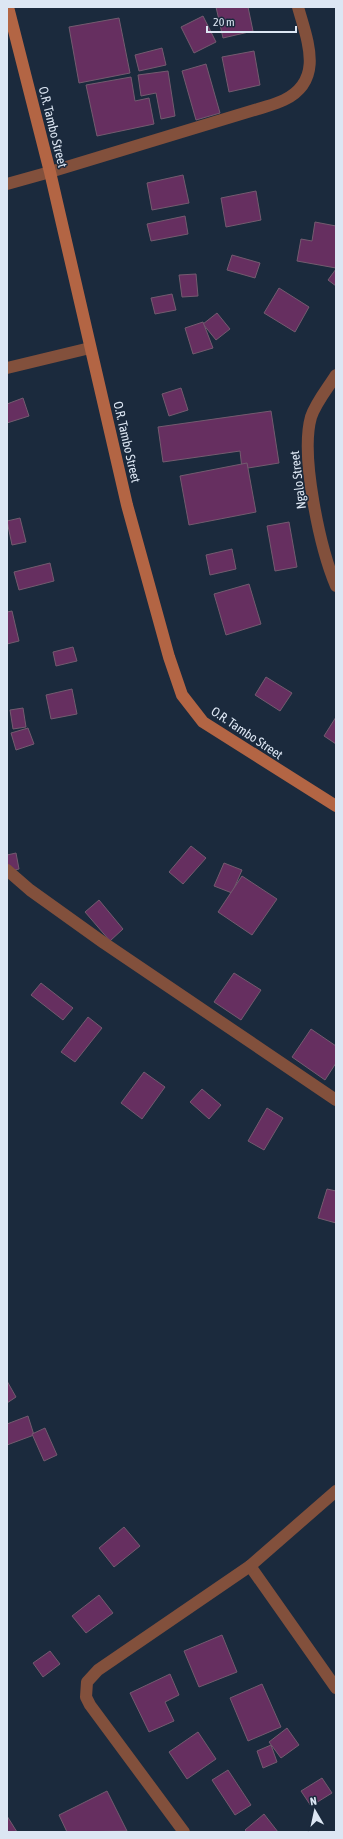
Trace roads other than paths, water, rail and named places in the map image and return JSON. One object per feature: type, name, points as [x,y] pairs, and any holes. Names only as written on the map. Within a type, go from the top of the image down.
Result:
[{"type":"street","name":"O.R. Tambo Street","points":[[8,7],[50,172],[127,505],[169,657],[182,695],[203,722],[336,806]]},
{"type":"street","points":[[7,184],[258,109],[285,99],[298,90],[306,80],[311,63],[310,51],[298,7]]},
{"type":"street","points":[[7,368],[90,348]]},
{"type":"street","name":"Ngalo Street","points":[[336,375],[312,416],[308,437],[310,475],[318,524],[336,586]]},
{"type":"street","points":[[7,870],[30,890],[104,943],[336,1100]]},
{"type":"street","points":[[184,1832],[90,1706],[86,1697],[86,1682],[98,1670],[250,1566],[336,1491]]},
{"type":"street","points":[[250,1566],[336,1688]]}]
